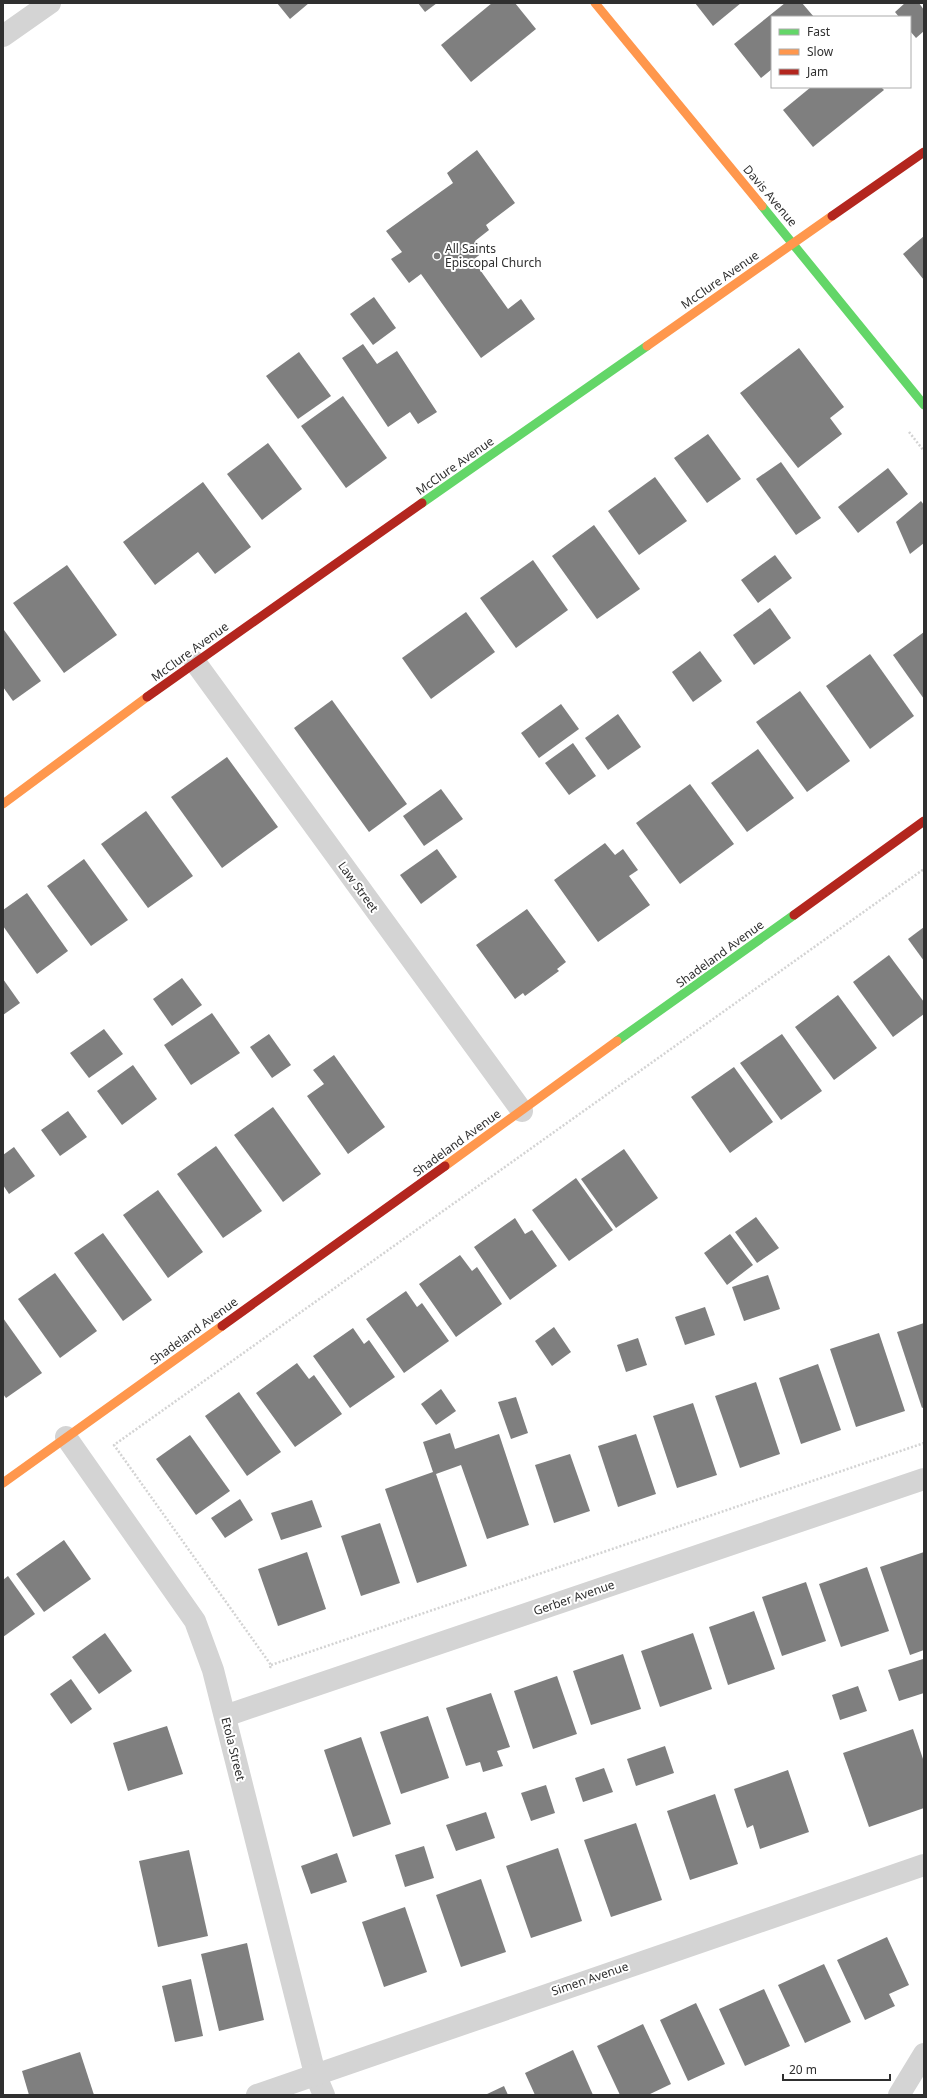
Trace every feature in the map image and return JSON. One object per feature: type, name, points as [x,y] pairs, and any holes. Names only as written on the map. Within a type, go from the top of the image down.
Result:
[{"type":"street","points":[[3,36],[50,3]]},
{"type":"street","name":"Davis Avenue","points":[[595,3],[794,243],[924,405]]},
{"type":"street","name":"McClure Avenue","points":[[3,804],[195,662],[924,152]]},
{"type":"street","name":"Law Street","points":[[195,662],[522,1111]]},
{"type":"street","name":"Shadeland Avenue","points":[[3,1483],[924,821]]},
{"type":"street","name":"Etola Street","points":[[66,1437],[195,1621],[213,1670],[315,2074],[324,2095]]},
{"type":"street","name":"Gerber Avenue","points":[[224,1716],[924,1479]]},
{"type":"street","name":"Simen Avenue","points":[[257,2095],[924,1865]]},
{"type":"street","points":[[899,2095],[924,2054]]},
{"type":"path","points":[[924,869],[114,1445],[271,1665],[924,1443]]},
{"type":"building","points":[[277,3],[309,3],[290,19]]},
{"type":"building","points":[[418,3],[437,3],[425,12]]},
{"type":"building","points":[[492,3],[515,3],[536,29],[471,82],[441,45]]},
{"type":"building","points":[[695,3],[741,3],[713,26]]},
{"type":"building","points":[[785,3],[802,3],[813,16],[771,16],[771,70],[761,78],[734,44]]},
{"type":"building","points":[[905,3],[919,3],[924,10],[924,31],[916,38],[911,32],[911,16],[898,16],[895,12]]},
{"type":"building","points":[[810,88],[882,88],[884,90],[813,147],[783,110]]},
{"type":"building","name":"All Saints Episcopal Church","points":[[477,150],[515,203],[486,225],[489,230],[475,241],[483,252],[473,260],[508,309],[521,299],[535,319],[481,358],[421,274],[409,283],[391,259],[402,252],[386,231],[453,183],[447,173]]},
{"type":"building","points":[[924,236],[924,280],[903,254]]},
{"type":"building","points":[[374,297],[396,328],[373,345],[350,314]]},
{"type":"building","points":[[363,344],[377,364],[397,351],[437,412],[418,424],[410,412],[388,427],[342,358]]},
{"type":"building","points":[[799,348],[844,407],[830,418],[842,434],[798,468],[740,393]]},
{"type":"building","points":[[299,352],[331,396],[298,419],[266,376]]},
{"type":"building","points":[[343,396],[387,458],[346,488],[301,426]]},
{"type":"building","points":[[708,434],[741,479],[707,503],[674,458]]},
{"type":"building","points":[[268,443],[302,489],[262,520],[227,474]]},
{"type":"building","points":[[781,462],[821,518],[796,535],[756,479]]},
{"type":"building","points":[[888,468],[908,494],[858,533],[838,507]]},
{"type":"building","points":[[655,477],[687,521],[639,555],[608,511]]},
{"type":"building","points":[[203,482],[251,547],[215,574],[198,552],[155,585],[123,542]]},
{"type":"building","points":[[921,501],[924,505],[924,543],[910,554],[896,522]]},
{"type":"building","points":[[594,525],[640,589],[597,619],[552,556]]},
{"type":"building","points":[[775,555],[792,578],[758,603],[741,580]]},
{"type":"building","points":[[533,560],[568,610],[516,648],[480,598]]},
{"type":"building","points":[[67,565],[117,635],[64,673],[13,603]]},
{"type":"building","points":[[770,608],[791,638],[754,665],[733,635]]},
{"type":"building","points":[[466,612],[495,652],[431,699],[402,658]]},
{"type":"building","points":[[4,630],[41,681],[13,701],[3,687]]},
{"type":"building","points":[[924,632],[924,699],[893,655]]},
{"type":"building","points":[[700,651],[722,681],[693,702],[672,672]]},
{"type":"building","points":[[870,654],[914,716],[870,749],[826,686]]},
{"type":"building","points":[[800,691],[850,761],[807,792],[756,722]]},
{"type":"building","points":[[332,700],[407,804],[369,832],[294,728]]},
{"type":"building","points":[[561,704],[579,729],[539,758],[521,733]]},
{"type":"building","points":[[618,714],[641,747],[608,770],[585,738]]},
{"type":"building","points":[[573,743],[596,776],[569,795],[545,763]]},
{"type":"building","points":[[758,749],[794,798],[747,832],[711,783]]},
{"type":"building","points":[[227,757],[278,827],[222,868],[171,797]]},
{"type":"building","points":[[690,784],[734,844],[680,884],[636,823]]},
{"type":"building","points":[[441,789],[463,819],[424,846],[403,816]]},
{"type":"building","points":[[146,811],[193,876],[148,908],[101,844]]},
{"type":"building","points":[[605,843],[615,855],[623,849],[638,870],[629,876],[650,905],[598,942],[554,880]]},
{"type":"building","points":[[437,849],[457,877],[421,904],[400,875]]},
{"type":"building","points":[[84,859],[128,920],[91,946],[47,886]]},
{"type":"building","points":[[27,893],[68,951],[37,974],[3,926],[3,910]]},
{"type":"building","points":[[527,909],[566,962],[557,969],[559,971],[525,996],[523,993],[515,999],[476,945]]},
{"type":"building","points":[[924,927],[924,961],[908,939]]},
{"type":"building","points":[[889,955],[924,1002],[924,1014],[893,1037],[853,982]]},
{"type":"building","points":[[182,978],[202,1005],[172,1026],[153,999]]},
{"type":"building","points":[[3,979],[20,1003],[3,1015]]},
{"type":"building","points":[[838,995],[877,1048],[834,1080],[795,1027]]},
{"type":"building","points":[[212,1013],[240,1053],[191,1085],[164,1045]]},
{"type":"building","points":[[104,1029],[123,1054],[89,1078],[70,1053]]},
{"type":"building","points":[[269,1034],[291,1065],[272,1078],[250,1047]]},
{"type":"building","points":[[782,1034],[822,1091],[781,1120],[740,1063]]},
{"type":"building","points":[[334,1055],[385,1127],[348,1154],[307,1096],[324,1084],[313,1070]]},
{"type":"building","points":[[133,1065],[157,1099],[122,1125],[97,1091]]},
{"type":"building","points":[[734,1067],[773,1122],[730,1153],[691,1097]]},
{"type":"building","points":[[273,1107],[321,1174],[283,1202],[234,1135]]},
{"type":"building","points":[[68,1111],[87,1137],[60,1156],[41,1130]]},
{"type":"building","points":[[216,1146],[262,1211],[223,1238],[177,1174]]},
{"type":"building","points":[[14,1147],[35,1176],[9,1194],[3,1185],[3,1155]]},
{"type":"building","points":[[624,1149],[658,1198],[616,1228],[581,1179]]},
{"type":"building","points":[[576,1178],[613,1230],[569,1261],[532,1210]]},
{"type":"building","points":[[158,1190],[203,1252],[168,1278],[123,1215]]},
{"type":"building","points":[[756,1217],[779,1248],[757,1263],[735,1232]]},
{"type":"building","points":[[515,1218],[525,1234],[532,1230],[557,1266],[510,1300],[474,1247]]},
{"type":"building","points":[[103,1233],[152,1300],[123,1321],[74,1253]]},
{"type":"building","points":[[730,1234],[753,1265],[727,1285],[704,1253]]},
{"type":"building","points":[[460,1255],[472,1271],[477,1267],[502,1304],[456,1337],[419,1284]]},
{"type":"building","points":[[55,1273],[97,1331],[60,1358],[18,1299]]},
{"type":"building","points":[[768,1275],[780,1309],[744,1321],[732,1287]]},
{"type":"building","points":[[406,1291],[417,1307],[422,1303],[449,1341],[404,1373],[366,1319]]},
{"type":"building","points":[[705,1307],[715,1335],[685,1345],[675,1317]]},
{"type":"building","points":[[3,1318],[42,1373],[6,1398],[3,1394]]},
{"type":"building","points":[[924,1323],[924,1407],[922,1408],[897,1332]]},
{"type":"building","points":[[554,1327],[571,1352],[552,1366],[535,1341]]},
{"type":"building","points":[[353,1328],[364,1344],[369,1340],[395,1377],[350,1408],[313,1356]]},
{"type":"building","points":[[879,1333],[905,1411],[856,1427],[830,1349]]},
{"type":"building","points":[[638,1338],[647,1365],[626,1372],[617,1345]]},
{"type":"building","points":[[297,1363],[309,1379],[314,1375],[342,1414],[295,1447],[256,1393]]},
{"type":"building","points":[[818,1364],[841,1430],[801,1444],[779,1378]]},
{"type":"building","points":[[756,1382],[780,1454],[740,1468],[715,1396]]},
{"type":"building","points":[[441,1389],[456,1411],[436,1425],[421,1404]]},
{"type":"building","points":[[239,1392],[281,1452],[247,1476],[205,1416]]},
{"type":"building","points":[[516,1397],[528,1433],[511,1439],[498,1402]]},
{"type":"building","points":[[693,1403],[717,1475],[677,1488],[653,1416]]},
{"type":"building","points":[[450,1433],[455,1449],[499,1434],[529,1525],[487,1539],[461,1465],[436,1474],[467,1566],[417,1583],[385,1489],[433,1472],[423,1442]]},
{"type":"building","points":[[636,1434],[656,1494],[618,1507],[598,1446]]},
{"type":"building","points":[[190,1435],[230,1491],[196,1515],[156,1459]]},
{"type":"building","points":[[570,1454],[590,1511],[554,1523],[535,1465]]},
{"type":"building","points":[[240,1499],[253,1520],[225,1538],[211,1518]]},
{"type":"building","points":[[312,1500],[322,1527],[281,1540],[271,1513]]},
{"type":"building","points":[[380,1523],[400,1583],[361,1596],[341,1536]]},
{"type":"building","points":[[64,1540],[91,1579],[44,1612],[16,1574]]},
{"type":"building","points":[[307,1552],[326,1609],[278,1626],[258,1569]]},
{"type":"building","points":[[924,1552],[924,1650],[910,1655],[880,1567]]},
{"type":"building","points":[[867,1567],[889,1631],[841,1647],[819,1584]]},
{"type":"building","points":[[8,1576],[35,1614],[3,1637],[3,1580]]},
{"type":"building","points":[[806,1582],[826,1641],[782,1656],[762,1597]]},
{"type":"building","points":[[754,1611],[775,1669],[728,1685],[709,1627]]},
{"type":"building","points":[[105,1633],[132,1671],[99,1694],[72,1657]]},
{"type":"building","points":[[693,1633],[712,1689],[660,1707],[641,1651]]},
{"type":"building","points":[[623,1654],[641,1709],[591,1725],[573,1671]]},
{"type":"building","points":[[923,1659],[924,1693],[899,1701],[888,1670]]},
{"type":"building","points":[[557,1676],[577,1734],[533,1749],[514,1691]]},
{"type":"building","points":[[71,1679],[92,1709],[71,1724],[50,1694]]},
{"type":"building","points":[[858,1686],[867,1711],[840,1720],[832,1695]]},
{"type":"building","points":[[491,1693],[510,1747],[497,1751],[503,1766],[483,1772],[480,1762],[466,1766],[446,1708]]},
{"type":"building","points":[[428,1716],[449,1778],[401,1794],[380,1732]]},
{"type":"building","points":[[167,1726],[183,1774],[128,1791],[113,1743]]},
{"type":"building","points":[[913,1729],[924,1762],[924,1808],[869,1827],[843,1753]]},
{"type":"building","points":[[361,1737],[391,1824],[353,1837],[324,1750]]},
{"type":"building","points":[[665,1746],[674,1773],[636,1786],[627,1759]]},
{"type":"building","points":[[604,1768],[613,1792],[583,1802],[575,1778]]},
{"type":"building","points":[[788,1770],[809,1832],[760,1849],[753,1825],[747,1828],[734,1789]]},
{"type":"building","points":[[546,1785],[555,1813],[531,1821],[521,1793]]},
{"type":"building","points":[[715,1794],[738,1864],[690,1880],[667,1811]]},
{"type":"building","points":[[486,1812],[495,1838],[456,1851],[446,1825]]},
{"type":"building","points":[[636,1823],[662,1900],[611,1917],[584,1840]]},
{"type":"building","points":[[424,1846],[434,1878],[405,1887],[395,1855]]},
{"type":"building","points":[[558,1848],[582,1921],[531,1938],[506,1866]]},
{"type":"building","points":[[189,1850],[208,1936],[158,1947],[139,1861]]},
{"type":"building","points":[[337,1853],[347,1882],[311,1894],[301,1866]]},
{"type":"building","points":[[481,1879],[506,1952],[461,1967],[436,1895]]},
{"type":"building","points":[[405,1907],[427,1972],[384,1987],[362,1922]]},
{"type":"building","points":[[887,1937],[909,1985],[889,1994],[895,2006],[865,2020],[837,1960]]},
{"type":"building","points":[[247,1943],[264,2020],[219,2031],[201,1954]]},
{"type":"building","points":[[824,1964],[851,2022],[805,2043],[778,1985]]},
{"type":"building","points":[[191,1979],[203,2036],[175,2042],[162,1986]]},
{"type":"building","points":[[764,1989],[790,2046],[745,2066],[719,2009]]},
{"type":"building","points":[[696,2003],[725,2064],[688,2081],[660,2020]]},
{"type":"building","points":[[643,2024],[671,2084],[648,2095],[620,2095],[597,2046]]},
{"type":"building","points":[[573,2050],[593,2095],[535,2095],[525,2073]]},
{"type":"building","points":[[80,2052],[94,2095],[29,2095],[22,2071]]},
{"type":"building","points":[[504,2086],[508,2095],[485,2095]]},
{"type":"traffic: fast","points":[[762,206],[924,405]]},
{"type":"traffic: fast","points":[[422,503],[647,346]]},
{"type":"traffic: fast","points":[[617,1041],[794,915]]},
{"type":"traffic: slow","points":[[595,3],[762,206]]},
{"type":"traffic: slow","points":[[647,346],[832,216]]},
{"type":"traffic: slow","points":[[3,804],[147,697]]},
{"type":"traffic: slow","points":[[445,1166],[617,1041]]},
{"type":"traffic: slow","points":[[3,1483],[222,1326]]},
{"type":"traffic: jam","points":[[832,216],[924,152]]},
{"type":"traffic: jam","points":[[147,697],[422,503]]},
{"type":"traffic: jam","points":[[794,915],[924,821]]},
{"type":"traffic: jam","points":[[222,1326],[445,1166]]},
{"type":"place","name":"All Saints Episcopal Church","points":[[437,256]]}]
